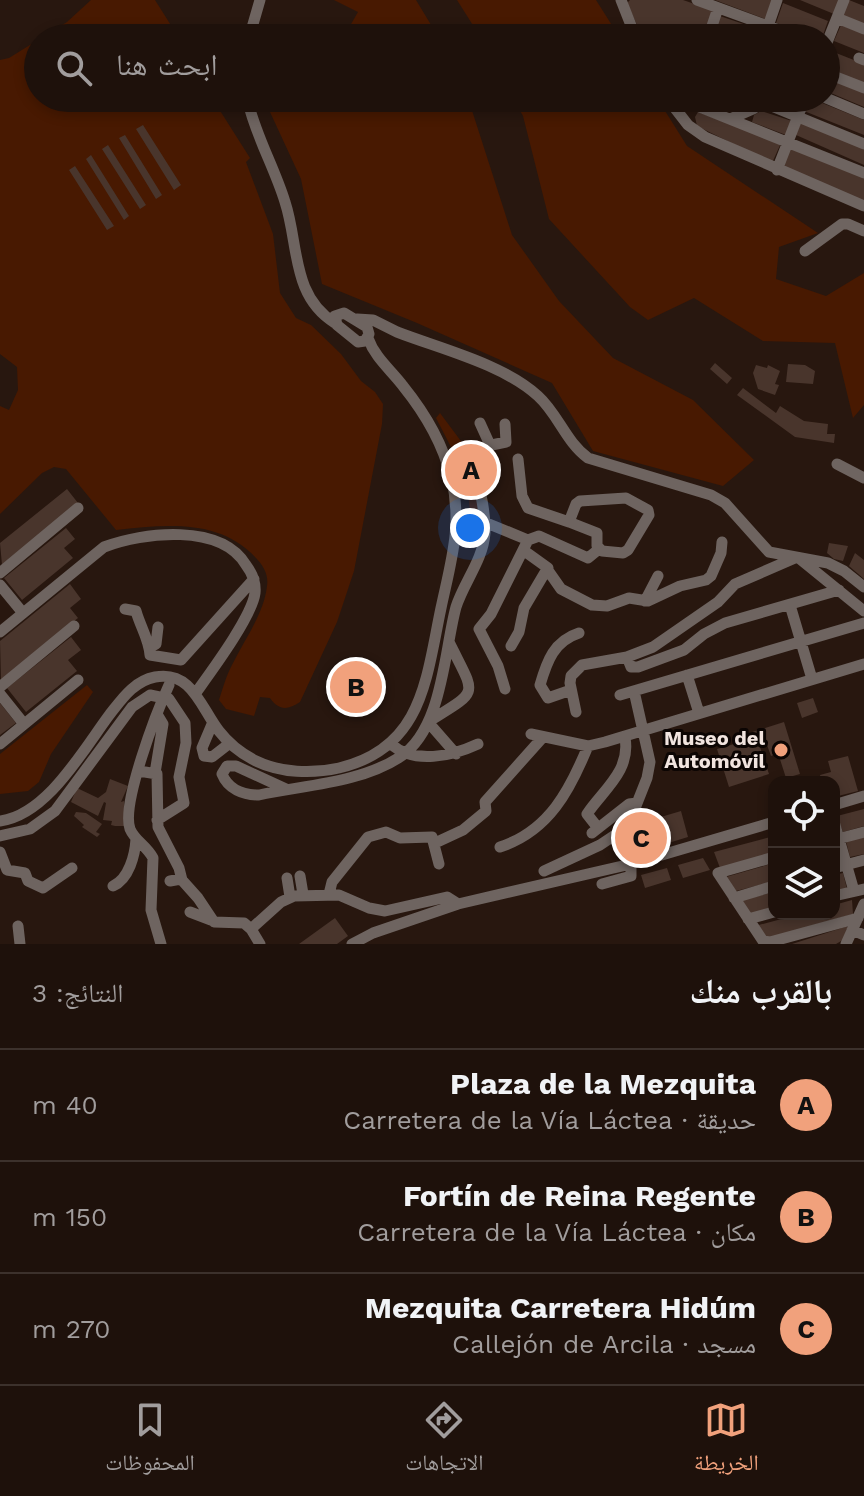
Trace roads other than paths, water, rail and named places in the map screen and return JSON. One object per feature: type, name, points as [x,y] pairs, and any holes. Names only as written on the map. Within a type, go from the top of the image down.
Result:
[{"type":"street","points":[[253,24],[260,0]]},
{"type":"street","points":[[621,0],[630,24]]},
{"type":"street","points":[[697,0],[763,24]]},
{"type":"street","points":[[770,24],[777,0]]},
{"type":"street","points":[[835,24],[844,0]]},
{"type":"street","points":[[713,24],[718,8]]},
{"type":"street","points":[[837,18],[864,29]]},
{"type":"street","points":[[840,79],[864,88]]},
{"type":"street","points":[[840,104],[864,114]]},
{"type":"street","points":[[3,838],[30,829],[55,811],[124,696],[140,683],[158,676],[169,676],[187,684],[230,743],[258,762],[306,772],[353,765],[369,759],[391,744],[408,724],[419,701],[458,525],[450,473],[438,441],[417,405],[365,338],[338,318],[318,310],[307,293],[298,268],[286,203],[251,112]]},
{"type":"street","points":[[678,112],[688,125],[714,142],[864,206]]},
{"type":"street","points":[[688,125],[693,112]]},
{"type":"street","points":[[711,112],[864,173]]},
{"type":"street","points":[[730,119],[743,112]]},
{"type":"street","points":[[789,112],[864,144]]},
{"type":"street","points":[[777,170],[800,112]]},
{"type":"street","points":[[805,251],[842,224],[864,231]]},
{"type":"street","points":[[338,318],[373,320],[490,367],[524,385],[552,411],[571,441],[588,458],[711,495],[725,503],[760,545],[775,555],[836,566],[864,587]]},
{"type":"street","points":[[357,319],[367,327],[365,338]]},
{"type":"street","points":[[365,338],[383,331],[397,332]]},
{"type":"street","points":[[480,423],[490,445]]},
{"type":"street","points":[[450,473],[474,461],[490,445],[506,442],[505,424]]},
{"type":"street","points":[[518,459],[522,496],[528,508],[597,533],[599,549]]},
{"type":"street","points":[[286,789],[236,766],[227,766],[222,774],[233,788],[250,795],[286,789],[359,774],[384,765],[406,752],[428,722],[440,689],[457,604],[481,551],[484,523],[474,461]]},
{"type":"street","points":[[837,464],[864,478]]},
{"type":"street","points":[[505,689],[479,629],[491,614],[526,545],[539,536],[588,558],[599,549],[626,552],[647,519],[648,510],[626,498],[585,500],[576,504],[569,522]]},
{"type":"street","points":[[0,573],[78,508]]},
{"type":"street","points":[[458,525],[484,523],[526,545],[548,568],[561,589],[592,605],[607,606],[629,598],[645,601],[680,586],[706,580],[717,561],[722,542]]},
{"type":"street","points":[[0,632],[95,553],[123,541],[181,534],[211,538],[237,552],[254,579],[255,593],[249,609],[195,694]]},
{"type":"street","points":[[798,558],[864,611]]},
{"type":"street","points":[[576,712],[571,676],[582,665],[627,657],[661,642],[718,602],[741,580],[798,558]]},
{"type":"street","points":[[511,646],[519,632],[524,608],[548,568]]},
{"type":"street","points":[[645,601],[658,576]]},
{"type":"street","points":[[125,609],[136,611],[150,652],[179,665],[254,579]]},
{"type":"street","points":[[0,585],[23,613]]},
{"type":"street","points":[[627,657],[631,667],[638,667],[684,650],[713,628],[839,590]]},
{"type":"street","points":[[790,605],[812,679]]},
{"type":"street","points":[[620,695],[864,623]]},
{"type":"street","points":[[0,687],[74,626]]},
{"type":"street","points":[[150,652],[156,644],[158,627]]},
{"type":"street","points":[[571,690],[548,698],[540,683],[555,647],[579,633]]},
{"type":"street","points":[[428,722],[467,698],[470,691],[449,642]]},
{"type":"street","points":[[435,843],[463,830],[485,812],[485,802],[537,736],[588,746],[625,738],[864,664]]},
{"type":"street","points":[[687,675],[699,713]]},
{"type":"street","points":[[0,744],[78,680]]},
{"type":"street","points":[[602,884],[631,876],[635,863],[630,825],[650,762],[634,691]]},
{"type":"street","points":[[161,944],[151,910],[153,858],[136,839],[128,819],[128,807],[163,693]]},
{"type":"street","points":[[0,821],[35,808],[139,700],[163,693]]},
{"type":"street","points":[[157,820],[184,803],[179,777],[186,728],[174,704],[163,693]]},
{"type":"street","points":[[0,694],[24,724]]},
{"type":"street","points":[[157,714],[163,724],[155,773],[157,820],[164,842],[179,868],[176,881],[202,904],[211,920]]},
{"type":"street","points":[[213,722],[205,741],[218,753],[230,743]]},
{"type":"street","points":[[428,722],[456,754]]},
{"type":"street","points":[[625,738],[626,754],[620,770],[587,814],[595,830],[629,804],[637,803]]},
{"type":"street","points":[[391,744],[406,752],[439,756],[456,754],[478,744]]},
{"type":"street","points":[[500,847],[524,837],[557,806],[574,779],[588,746]]},
{"type":"street","points":[[139,771],[155,773]]},
{"type":"street","points":[[306,772],[306,785]]},
{"type":"street","points":[[840,803],[864,796]]},
{"type":"street","points":[[352,944],[373,933],[458,904],[635,863],[768,824]]},
{"type":"street","points":[[544,871],[600,845],[630,825]]},
{"type":"street","points":[[329,894],[332,882],[368,837],[386,832],[400,838],[431,836],[439,864]]},
{"type":"street","points":[[840,838],[864,832]]},
{"type":"street","points":[[114,888],[123,880],[135,854],[136,839]]},
{"type":"street","points":[[840,848],[859,890]]},
{"type":"street","points":[[0,852],[7,870],[25,873],[28,881],[43,888],[72,868]]},
{"type":"street","points":[[768,859],[718,873],[766,943],[858,928]]},
{"type":"street","points":[[840,867],[864,860]]},
{"type":"street","points":[[251,929],[280,899],[294,877],[303,894]]},
{"type":"street","points":[[734,898],[768,888]]},
{"type":"street","points":[[202,904],[210,890]]},
{"type":"street","points":[[280,899],[303,894],[329,894],[385,911],[442,897],[451,898],[458,904]]},
{"type":"street","points":[[846,944],[858,928],[864,904]]},
{"type":"street","points":[[190,912],[211,920],[244,923],[259,944]]},
{"type":"street","points":[[748,919],[768,914]]},
{"type":"street","points":[[18,926],[20,944]]},
{"type":"place","name":"Plaza de la Mezquita","points":[[471,470]]},
{"type":"place","name":"Fortín de Reina Regente","points":[[356,687]]},
{"type":"place","name":"Museo del Automóvil","points":[[781,750]]},
{"type":"place","name":"Mezquita Carretera Hidúm","points":[[641,838]]}]
